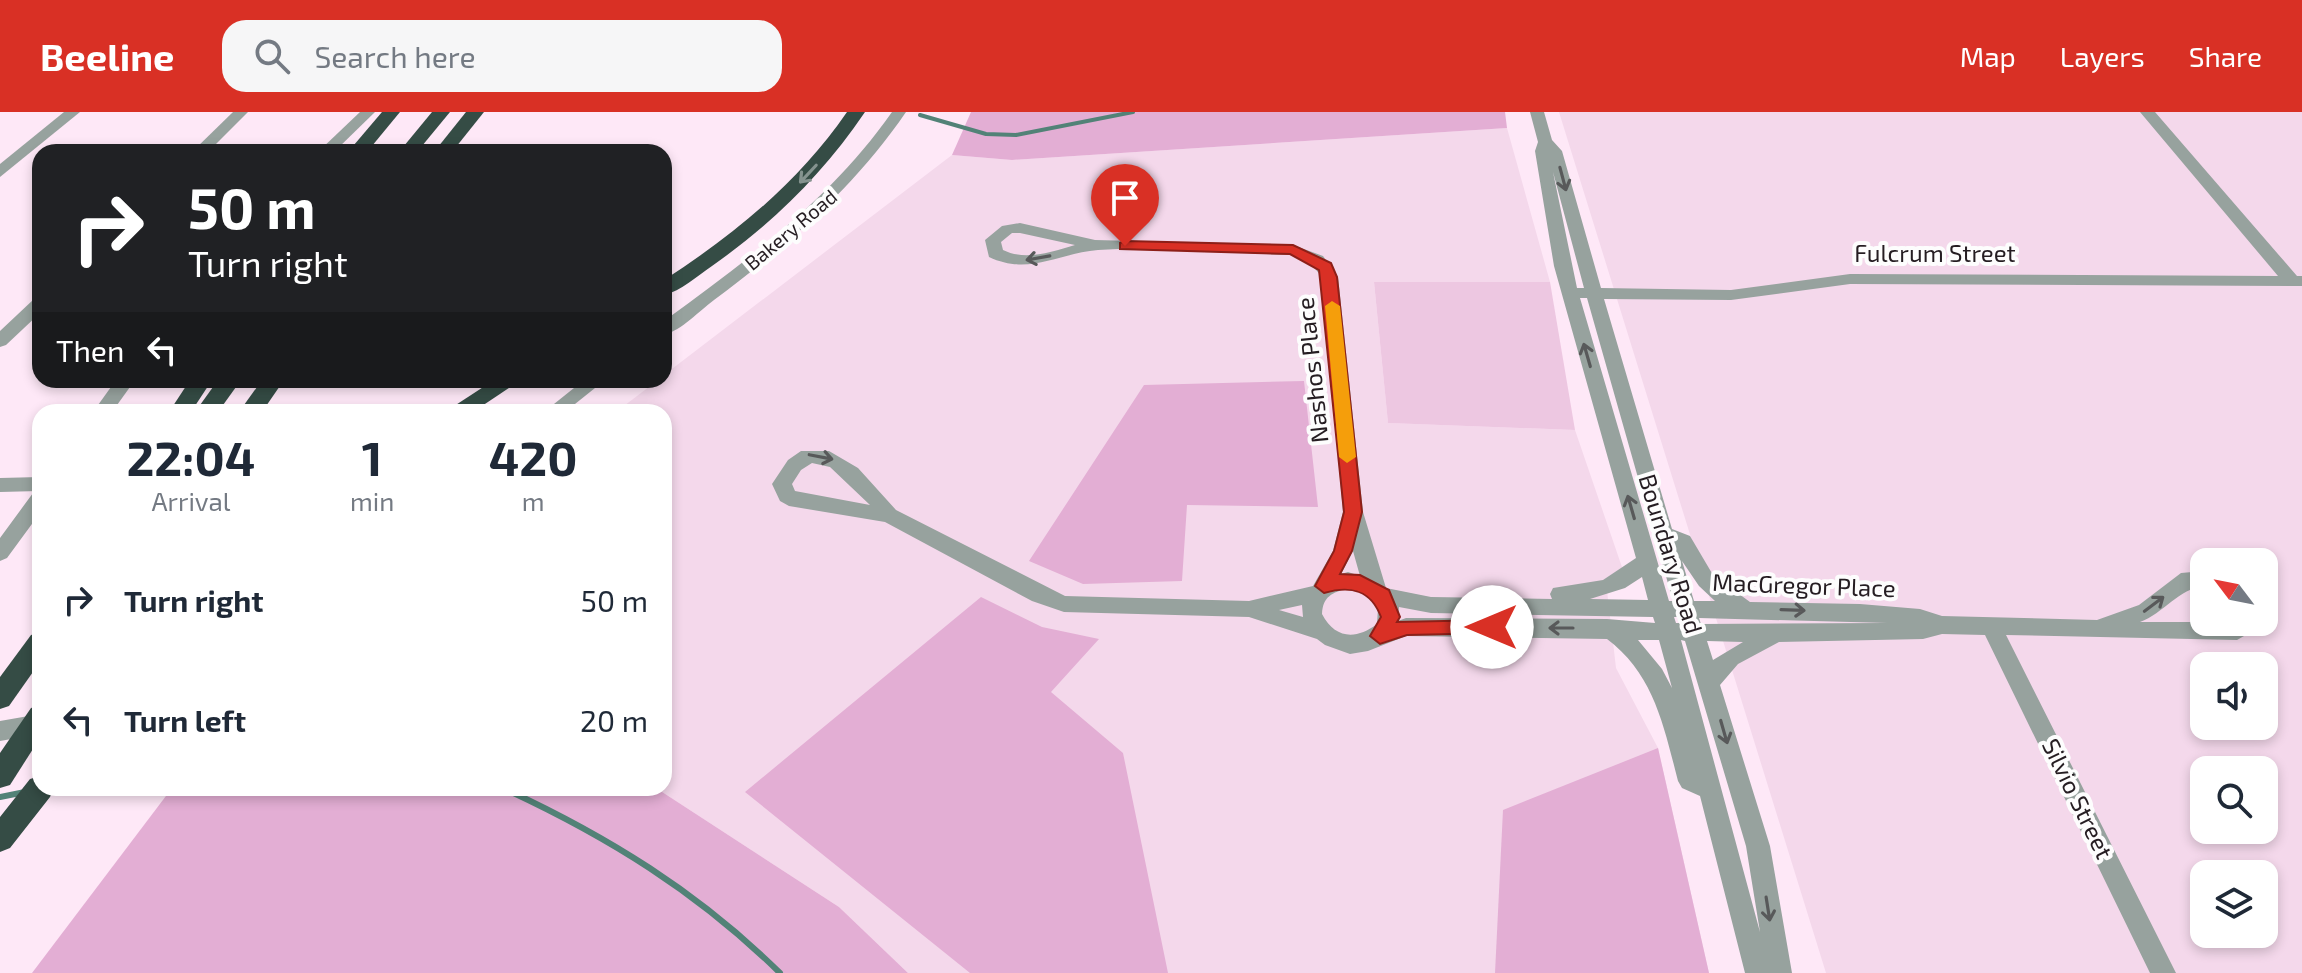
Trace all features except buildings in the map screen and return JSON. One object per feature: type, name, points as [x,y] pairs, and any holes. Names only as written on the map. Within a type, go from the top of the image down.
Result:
[{"type":"highway","points":[[364,144],[391,112]]},
{"type":"highway","points":[[415,144],[441,112]]},
{"type":"highway","points":[[449,144],[475,112]]},
{"type":"highway","points":[[672,283],[739,237],[782,200],[812,171],[856,112]]},
{"type":"highway","points":[[470,404],[496,388]]},
{"type":"highway","points":[[0,697],[32,653]]},
{"type":"highway","points":[[0,776],[32,728]]},
{"type":"highway","points":[[0,839],[34,796]]},
{"type":"street","points":[[34,144],[73,112]]},
{"type":"street","points":[[216,112],[240,113]]},
{"type":"street","points":[[334,144],[368,112]]},
{"type":"street","name":"Bakery Road","points":[[672,323],[785,239],[834,195],[873,153],[899,112]]},
{"type":"street","name":"Boundary Road","points":[[1537,112],[1545,142],[1555,151],[1593,293],[1758,846],[1779,973]]},
{"type":"street","points":[[2147,112],[2297,281]]},
{"type":"street","points":[[207,144],[240,113]]},
{"type":"street","name":"Boundary Road","points":[[1545,142],[1542,151],[1570,292],[1664,619],[1758,973]]},
{"type":"street","points":[[0,172],[32,146]]},
{"type":"street","name":"Nashos Place","points":[[1095,245],[1023,260],[1004,259],[995,253],[993,240],[1008,229],[1020,228],[1095,245],[1272,248],[1307,254],[1325,267],[1330,277],[1353,512],[1378,592]]},
{"type":"street","name":"Fulcrum Street","points":[[1570,292],[1754,294],[1850,279],[2297,281]]},
{"type":"street","points":[[0,341],[32,311]]},
{"type":"street","points":[[564,404],[585,388]]},
{"type":"street","points":[[889,515],[867,490],[828,456],[809,454],[795,462],[782,484],[787,496],[796,501],[889,515],[1039,595],[1064,604],[1249,609],[1355,645],[1406,627],[1607,628],[1664,619]]},
{"type":"street","points":[[0,485],[32,484]]},
{"type":"street","points":[[0,553],[32,509]]},
{"type":"street","name":"Nashos Place","points":[[1320,590],[1343,551],[1353,512]]},
{"type":"street","points":[[1665,534],[1683,541],[1692,564],[1710,587],[1745,609]]},
{"type":"street","points":[[1545,606],[1557,594],[1588,593],[1614,586],[1635,573],[1647,560]]},
{"type":"street","name":"MacGregor Place","points":[[2101,627],[2146,611],[2190,579]]},
{"type":"street","points":[[1249,609],[1348,580],[1378,592],[1431,605],[1545,606],[1664,619]]},
{"type":"street","points":[[1320,590],[1310,612],[1320,631]]},
{"type":"street","points":[[1378,592],[1390,617],[1380,636]]},
{"type":"street","name":"MacGregor Place","points":[[1691,620],[1745,609],[1920,617],[1942,625]]},
{"type":"street","name":"MacGregor Place","points":[[1664,619],[1776,633],[1923,630],[1942,625],[2101,627],[2134,632],[2190,632]]},
{"type":"street","name":"Silvio Street","points":[[1991,626],[2163,973]]},
{"type":"street","points":[[1607,628],[1638,652],[1661,682],[1690,781],[1710,790]]},
{"type":"street","points":[[1710,684],[1718,665],[1734,654],[1761,645],[1776,633]]},
{"type":"street","points":[[0,731],[32,725]]},
{"type":"shaded area","points":[[971,112],[1505,112],[1507,128],[1012,160],[952,155]]},
{"type":"shaded area","points":[[1559,112],[2302,112],[2302,973],[1826,973]]},
{"type":"shaded area","points":[[1507,128],[1550,282],[1374,282],[1388,423],[1575,430],[1624,573],[1606,582],[1616,668],[1658,748],[1709,973],[908,973],[839,907],[668,796],[672,796],[672,404],[626,404],[648,388],[672,388],[672,369],[952,155],[1012,160]]},
{"type":"shaded area","points":[[1374,282],[1550,282],[1575,430],[1388,423]]},
{"type":"shaded area","points":[[1304,381],[1318,507],[1187,505],[1182,581],[1083,584],[1029,561],[1144,385]]},
{"type":"shaded area","points":[[981,597],[1042,627],[1099,639],[1051,692],[1123,753],[1168,973],[970,973],[745,792]]},
{"type":"shaded area","points":[[1658,748],[1709,973],[1495,973],[1503,810]]},
{"type":"shaded area","points":[[166,796],[668,796],[839,907],[908,973],[32,973]]},
{"type":"waterway","points":[[920,115],[986,134],[1016,135],[1133,112]]},
{"type":"waterway","points":[[0,797],[25,792]]},
{"type":"waterway","points":[[520,796],[650,868],[717,917],[780,973]]},
{"type":"slow traffic","points":[[1332,306],[1347,457]]},
{"type":"route","points":[[1125,246],[1293,250],[1307,254],[1325,267],[1330,277],[1353,512],[1343,551],[1324,586],[1348,580],[1360,582],[1383,596],[1389,606],[1390,617],[1387,628],[1380,636],[1406,627],[1492,627]]}]
